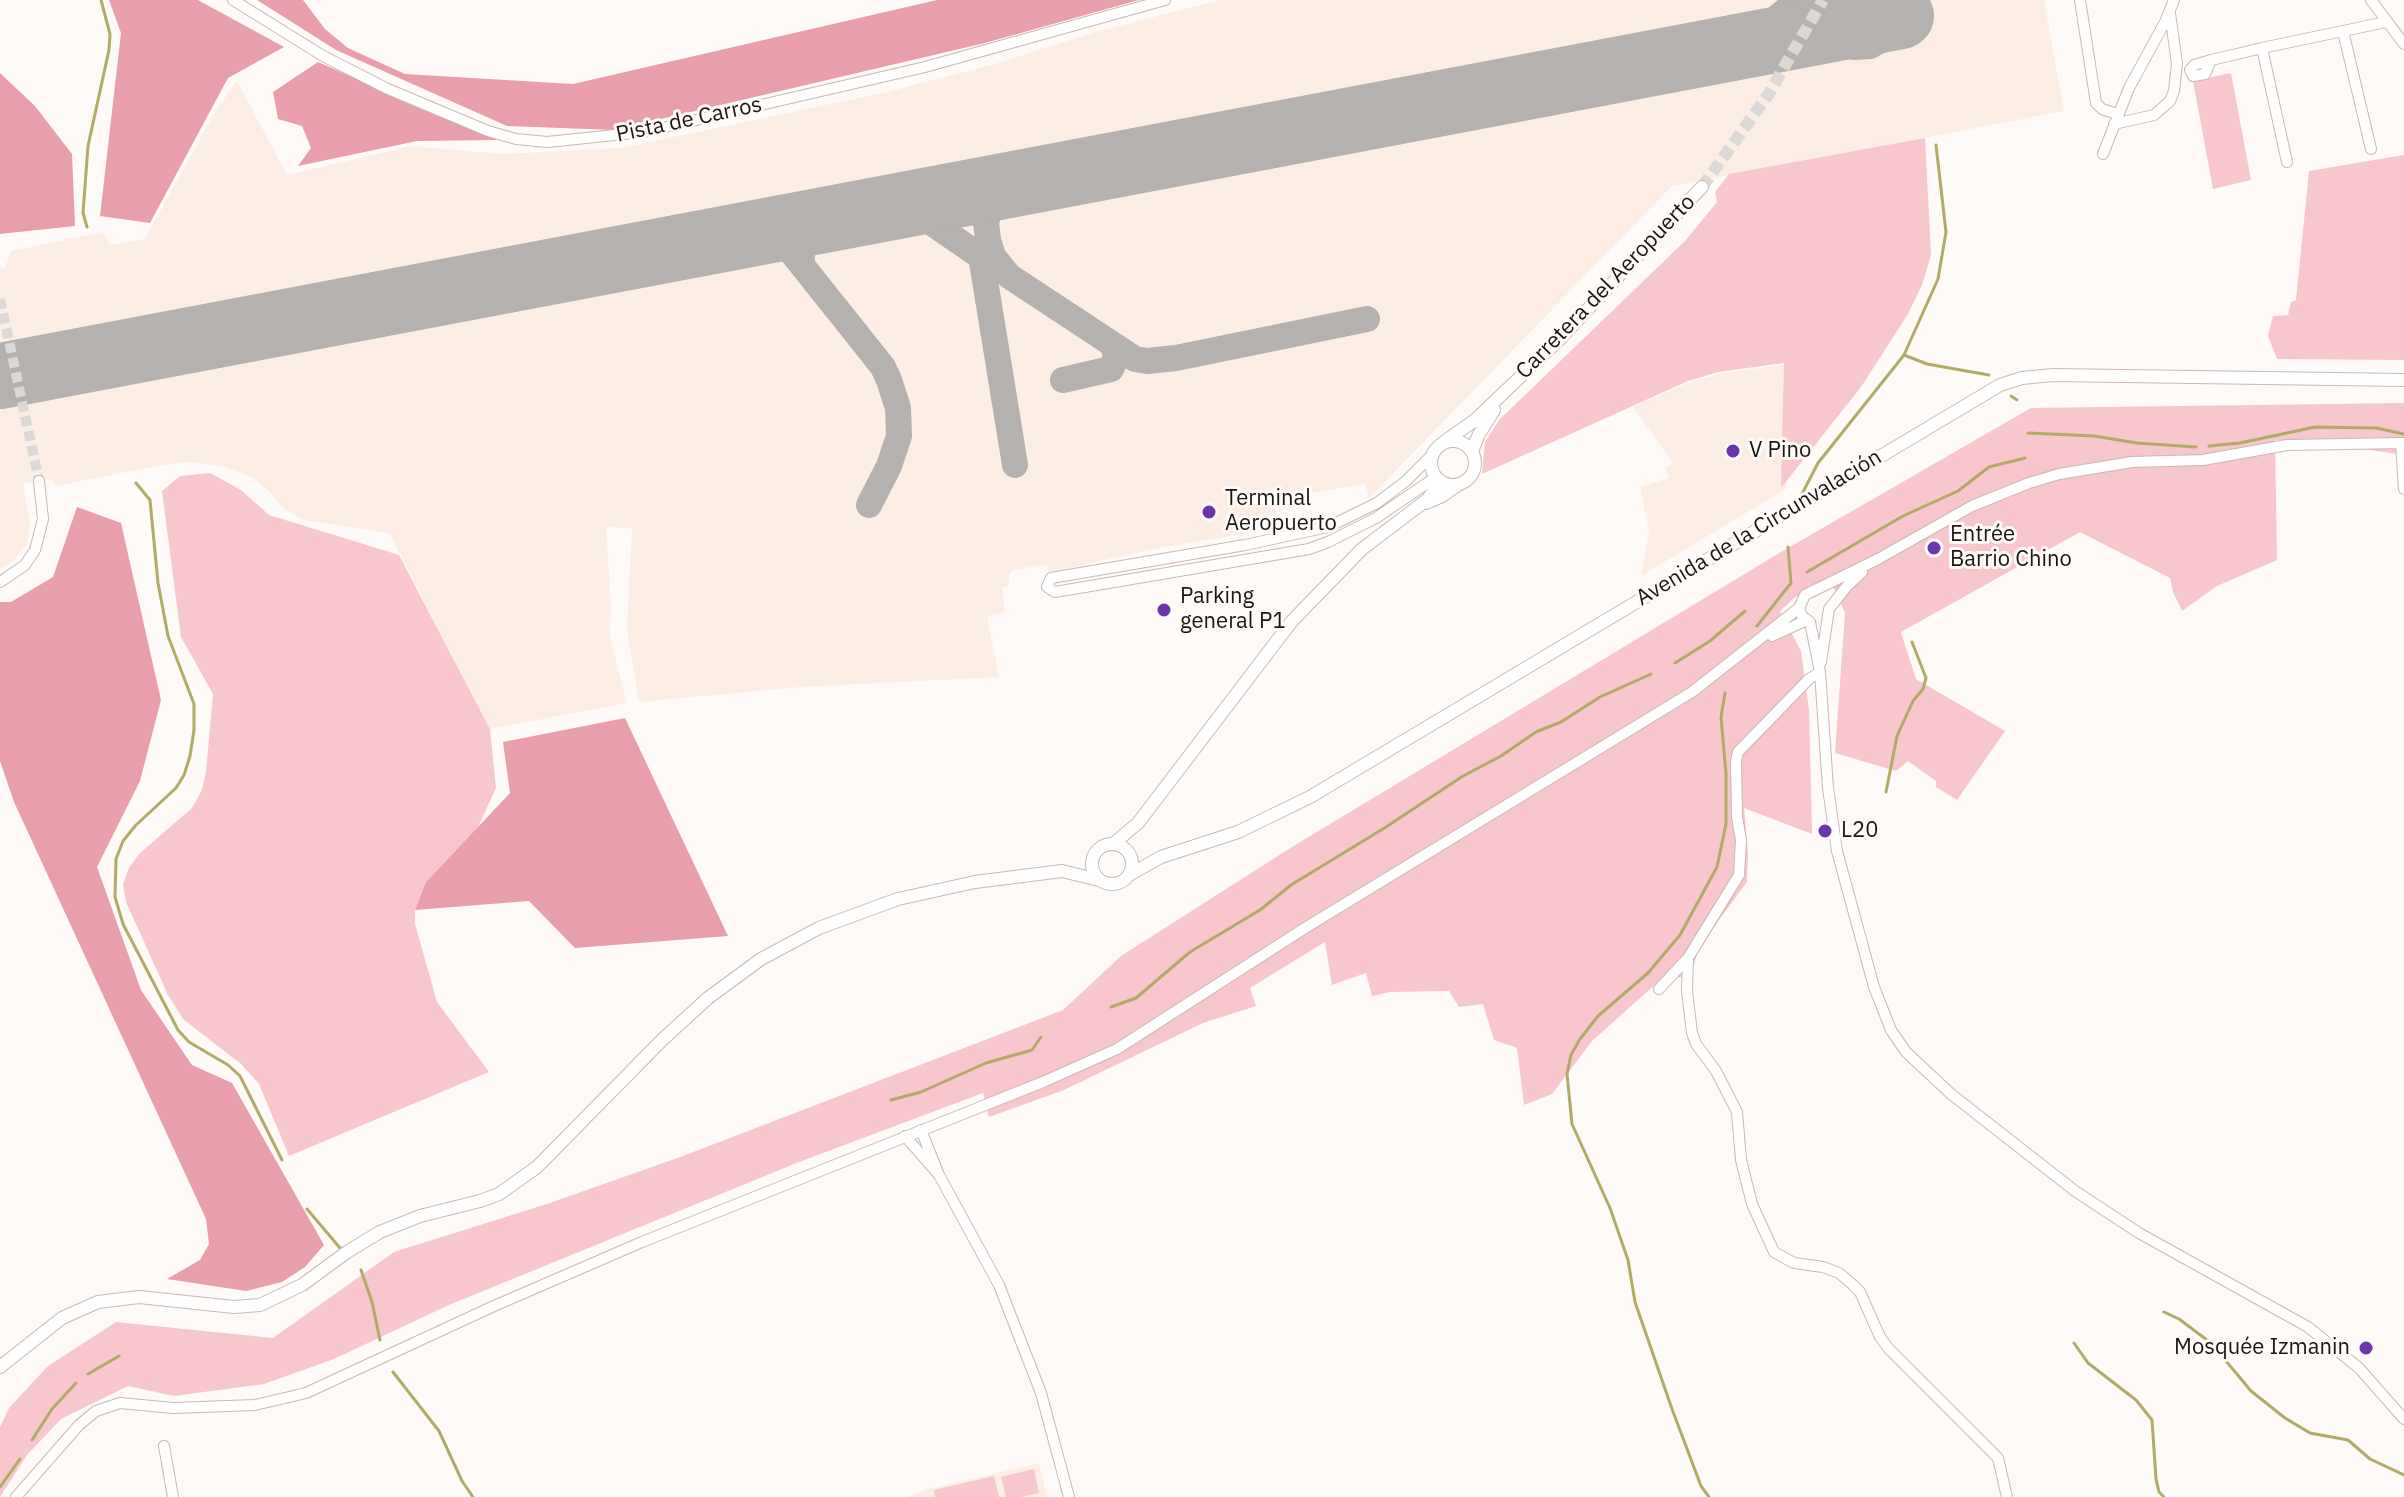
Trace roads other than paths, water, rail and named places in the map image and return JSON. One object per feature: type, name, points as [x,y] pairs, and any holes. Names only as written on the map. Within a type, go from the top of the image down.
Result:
[{"type":"main road","name":"Carretera del Aeropuerto","points":[[1444,442],[1468,426],[1510,388],[1608,290],[1702,187]]},
{"type":"main road","name":"Avenida de la Circunvalación","points":[[1161,857],[1238,832],[1310,797],[1638,599],[2010,381],[2053,375],[2404,380]]},
{"type":"main road","name":"Carretera del Aeropuerto","points":[[1472,451],[1483,424],[1510,388]]},
{"type":"main road","points":[[1062,871],[1113,844],[1138,823],[1292,621],[1362,549],[1423,504],[1465,481],[1473,471],[1472,451],[1457,441],[1444,442],[1432,455],[1431,467],[1438,479],[1459,484]]},
{"type":"main road","points":[[1423,504],[1438,479]]},
{"type":"main road","points":[[1129,875],[1132,868],[1129,853],[1138,823]]},
{"type":"main road","points":[[1113,844],[1129,853],[1161,857]]},
{"type":"main road","points":[[1095,853],[1092,864],[1099,880]]},
{"type":"main road","points":[[0,1367],[62,1318],[98,1302],[139,1297],[248,1307],[274,1300],[302,1285],[380,1232],[420,1216],[480,1201],[523,1179],[692,1012],[761,959],[845,917],[898,899],[975,882],[1062,871],[1115,884],[1161,857]]},
{"type":"street","name":"Pista de Carros","points":[[233,0],[323,56],[388,89],[488,131],[516,139],[547,142],[644,132],[925,67],[1165,0]]},
{"type":"street","points":[[2080,0],[2096,103],[2116,119],[2154,115],[2170,101],[2177,64],[2172,6]]},
{"type":"street","points":[[2371,0],[2404,44]]},
{"type":"street","points":[[2103,154],[2116,119],[2172,6]]},
{"type":"street","points":[[2211,60],[2386,22]]},
{"type":"street","points":[[2343,31],[2371,149]]},
{"type":"street","points":[[2262,48],[2287,162]]},
{"type":"street","points":[[2404,489],[2403,443],[2287,445],[2203,460],[2132,462],[2078,469],[2029,483],[1972,506],[1801,598],[1799,608],[1808,621],[1820,672],[1828,788],[1837,851],[1874,987],[1891,1030],[1906,1052],[1951,1094],[2075,1191],[2139,1233],[2308,1327],[2359,1368],[2404,1419]]},
{"type":"street","points":[[1432,455],[1406,481],[1361,512],[1328,527],[1051,578],[1047,587],[1055,592],[1309,549],[1376,518],[1438,479]]},
{"type":"street","points":[[0,582],[25,565],[35,550],[43,519],[39,481]]},
{"type":"street","points":[[1269,540],[1272,555]]},
{"type":"street","points":[[1194,554],[1196,567]]},
{"type":"street","points":[[1754,646],[1808,621],[1821,621],[1847,586],[1878,559]]},
{"type":"street","points":[[1114,567],[1118,581]]},
{"type":"street","points":[[1659,989],[1688,958],[1739,875],[1738,752],[1809,679],[1820,672],[1828,612],[1824,595],[1814,592]]},
{"type":"street","points":[[16,1497],[79,1425],[96,1411],[120,1403],[173,1408],[255,1405],[306,1393],[642,1242],[1069,1071],[1137,1037],[1305,928],[1624,735],[1725,669],[1799,608]]},
{"type":"street","points":[[1688,958],[1686,979],[1692,1033],[1737,1112],[1741,1160],[1752,1204],[1774,1252],[1794,1263],[1839,1273],[1860,1292],[1889,1349],[1998,1458],[2007,1497]]},
{"type":"street","points":[[921,1130],[939,1175],[999,1285],[1041,1393],[1069,1497]]},
{"type":"street","points":[[905,1136],[939,1175]]},
{"type":"street","points":[[164,1446],[173,1497]]},
{"type":"waterway","points":[[87,227],[83,213],[88,146],[110,34],[101,0]]},
{"type":"waterway","points":[[1802,494],[1818,463],[1904,355],[1938,279],[1946,232],[1936,145]]},
{"type":"waterway","points":[[1904,355],[1927,364],[1989,375]]},
{"type":"waterway","points":[[2011,396],[2017,400]]},
{"type":"waterway","points":[[2209,446],[2240,443],[2315,427],[2376,428],[2404,434]]},
{"type":"waterway","points":[[2028,433],[2094,436],[2196,447]]},
{"type":"waterway","points":[[1807,572],[1903,516],[1958,491],[1989,467],[2025,458]]},
{"type":"waterway","points":[[136,483],[150,500],[158,583],[168,636],[194,704],[194,730],[190,756],[176,788],[123,841],[116,859],[115,897],[123,924],[178,1030],[189,1042],[228,1065],[240,1076],[282,1160]]},
{"type":"waterway","points":[[1757,626],[1791,583],[1788,547]]},
{"type":"waterway","points":[[1675,663],[1710,641],[1745,611]]},
{"type":"waterway","points":[[1886,792],[1897,736],[1926,678],[1912,642]]},
{"type":"waterway","points":[[1111,1007],[1136,998],[1190,952],[1260,910],[1291,885],[1463,776],[1600,697],[1651,674]]},
{"type":"waterway","points":[[1709,1497],[1701,1486],[1635,1302],[1628,1260],[1610,1208],[1572,1124],[1567,1074],[1571,1055],[1580,1039],[1598,1016],[1648,973],[1680,935],[1717,867],[1726,824],[1721,717],[1725,693]]},
{"type":"waterway","points":[[891,1100],[921,1092],[986,1063],[1032,1050],[1041,1037]]},
{"type":"waterway","points":[[307,1209],[340,1248]]},
{"type":"waterway","points":[[361,1270],[380,1340]]},
{"type":"waterway","points":[[2164,1312],[2179,1319],[2211,1343],[2251,1391],[2285,1418],[2310,1433],[2348,1440],[2370,1459],[2404,1475]]},
{"type":"waterway","points":[[2074,1343],[2088,1363],[2136,1400],[2152,1420],[2156,1479],[2159,1492],[2164,1497]]},
{"type":"waterway","points":[[88,1374],[119,1356]]},
{"type":"waterway","points":[[393,1372],[439,1431],[462,1481],[473,1497]]},
{"type":"waterway","points":[[32,1440],[52,1409],[76,1383]]},
{"type":"waterway","points":[[0,1487],[20,1459]]},
{"type":"tunnel","points":[[1702,187],[1768,95],[1823,0]]},
{"type":"tunnel","points":[[0,299],[39,481]]},
{"type":"place","name":"V Pino","points":[[1733,451]]},
{"type":"place","name":"Terminal Aeropuerto","points":[[1209,512]]},
{"type":"place","name":"Entrée Barrio Chino","points":[[1934,548]]},
{"type":"place","name":"Parking general P1","points":[[1164,610]]},
{"type":"place","name":"L20","points":[[1825,831]]},
{"type":"place","name":"Mosquée Izmanin","points":[[2366,1348]]}]
